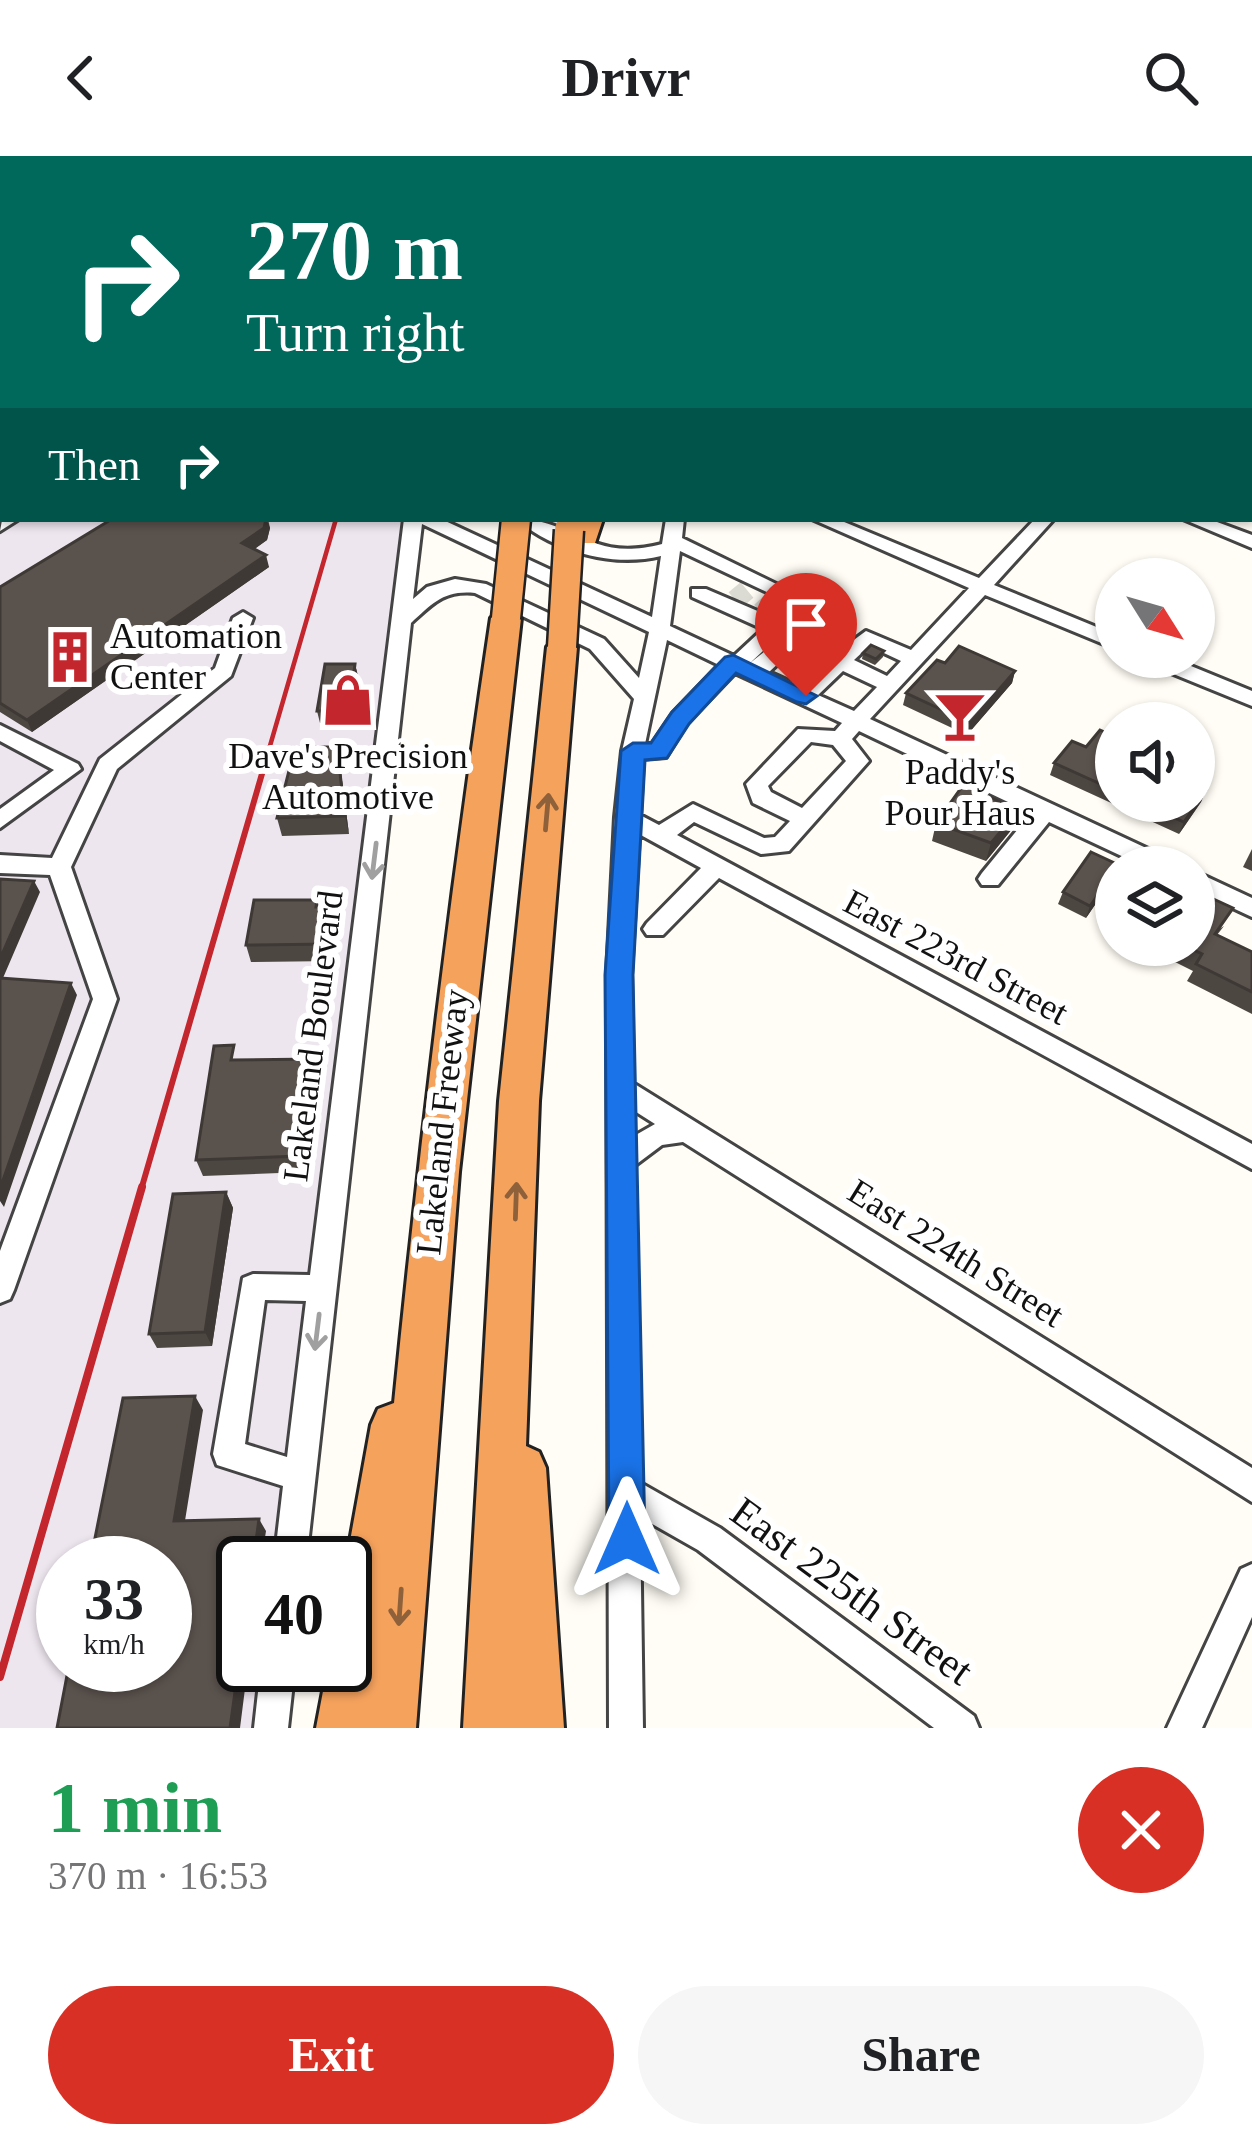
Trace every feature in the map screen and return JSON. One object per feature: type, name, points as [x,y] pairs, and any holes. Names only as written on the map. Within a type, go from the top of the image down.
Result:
[{"type":"highway","name":"Lakeland Freeway","points":[[390,1728],[426,1281],[471,856],[520,522]]},
{"type":"highway","name":"Lakeland Freeway","points":[[489,1728],[519,1101],[578,526]]},
{"type":"highway","points":[[342,1728],[388,1454],[426,1281]]},
{"type":"highway","points":[[512,1318],[538,1728]]},
{"type":"street","name":"Lakeland Boulevard","points":[[293,1536],[413,522]]},
{"type":"street","points":[[432,522],[1122,846]]},
{"type":"street","points":[[527,522],[608,557],[630,558],[673,536]]},
{"type":"street","points":[[828,522],[1095,634]]},
{"type":"street","points":[[840,739],[1042,522]]},
{"type":"street","points":[[1200,522],[1252,542]]},
{"type":"street","points":[[626,1728],[627,1492],[618,1087],[626,817],[633,751],[660,628],[673,536]]},
{"type":"street","points":[[673,536],[839,664],[890,685]]},
{"type":"street","points":[[402,620],[434,591],[455,585],[479,588],[597,644],[644,697]]},
{"type":"street","points":[[633,751],[658,752],[680,718],[742,667],[757,603]]},
{"type":"street","points":[[0,1290],[105,999],[58,867],[108,764],[224,671],[243,618]]},
{"type":"street","points":[[806,696],[866,637],[914,659]]},
{"type":"street","points":[[1202,678],[1252,699]]},
{"type":"street","points":[[0,732],[70,770],[0,820]]},
{"type":"street","points":[[659,836],[693,812],[771,848],[782,845],[858,761],[840,739],[806,734],[758,784],[761,796],[805,819]]},
{"type":"street","points":[[990,879],[1046,810]]},
{"type":"street","name":"East 223rd Street","points":[[626,817],[1252,1157]]},
{"type":"street","points":[[0,863],[58,867]]},
{"type":"street","points":[[655,929],[715,868]]},
{"type":"street","points":[[1215,890],[1252,908]]},
{"type":"street","name":"East 224th Street","points":[[618,1087],[1252,1486]]},
{"type":"street","points":[[620,1161],[656,1135],[687,1130]]},
{"type":"street","points":[[300,1476],[228,1454],[253,1287],[322,1288]]},
{"type":"street","name":"East 225th Street","points":[[627,1492],[710,1539],[962,1728]]},
{"type":"street","points":[[1184,1728],[1252,1580]]},
{"type":"street","points":[[272,1728],[275,1692]]},
{"type":"shaded area","points":[[0,522],[413,522],[293,1536],[216,1536],[216,1692],[275,1692],[271,1728],[0,1728]]},
{"type":"building","name":"Automation Center","points":[[107,522],[265,522],[242,543],[266,555],[27,720],[0,703],[0,587]]},
{"type":"building","points":[[871,645],[884,651],[876,659],[863,653]]},
{"type":"building","points":[[959,646],[1015,671],[970,723],[906,693],[937,660],[945,663]]},
{"type":"building","points":[[325,664],[355,664],[349,711],[317,711]]},
{"type":"building","points":[[1095,736],[1095,782],[1054,763],[1072,741],[1086,747]]},
{"type":"building","points":[[295,747],[337,747],[345,816],[277,818]]},
{"type":"building","points":[[964,784],[1018,811],[991,843],[936,823]]},
{"type":"building","points":[[1091,852],[1095,854],[1095,899],[1090,906],[1063,892]]},
{"type":"building","points":[[0,879],[34,881],[0,959]]},
{"type":"building","points":[[254,900],[317,900],[316,907],[337,907],[331,944],[246,945]]},
{"type":"building","points":[[1215,900],[1233,908],[1215,934]]},
{"type":"building","points":[[1215,934],[1252,952],[1252,992],[1200,966],[1215,966]]},
{"type":"building","points":[[0,978],[71,983],[0,1189]]},
{"type":"building","points":[[234,1045],[231,1060],[315,1059],[299,1156],[196,1160],[214,1046]]},
{"type":"building","points":[[226,1192],[205,1332],[149,1334],[173,1194]]},
{"type":"building","points":[[195,1396],[174,1521],[259,1519],[257,1536],[216,1536],[216,1692],[235,1692],[230,1728],[57,1728],[64,1692],[192,1692],[192,1536],[95,1536],[123,1398]]},
{"type":"tunnel","points":[[735,600],[747,590]]},
{"type":"tunnel","points":[[761,612],[773,601]]},
{"type":"railway","points":[[265,763],[335,522]]},
{"type":"railway","points":[[141,1190],[266,760]]},
{"type":"railway","points":[[0,1677],[142,1187]]},
{"type":"place","name":"Automation Center","points":[[70,657]]},
{"type":"place","name":"Dave's Precision Automotive","points":[[348,700]]},
{"type":"place","name":"Paddy's Pour Haus","points":[[960,716]]},
{"type":"route","points":[[627,1539],[618,1087],[626,817],[633,751],[658,752],[680,718],[733,663],[806,696]]}]
